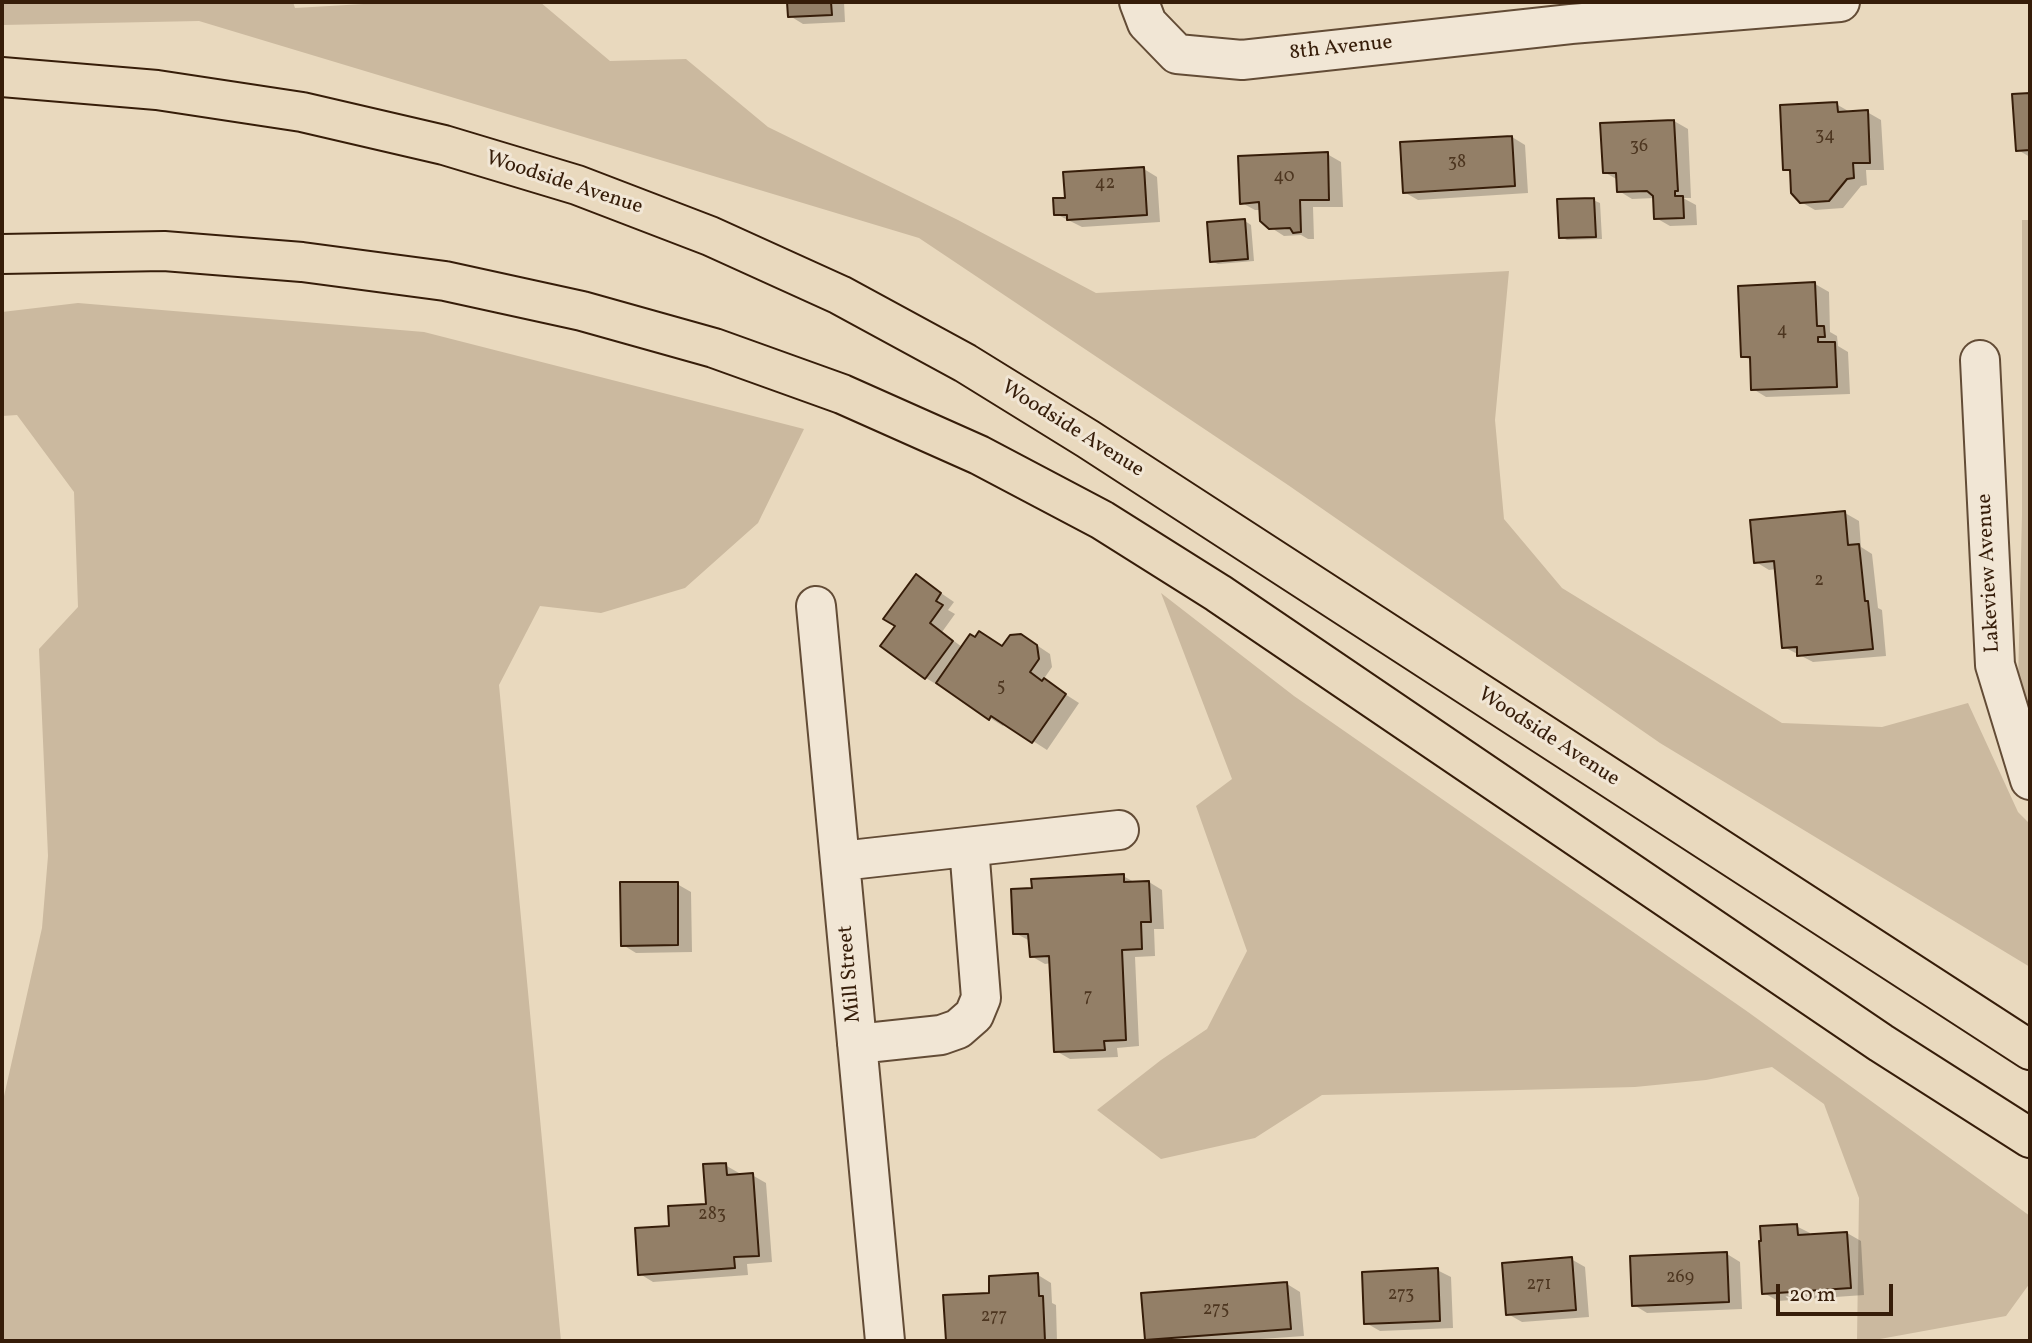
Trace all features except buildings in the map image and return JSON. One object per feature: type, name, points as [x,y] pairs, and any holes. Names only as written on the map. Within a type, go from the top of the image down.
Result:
[{"type":"main road","name":"Woodside Avenue","points":[[2,77],[157,90],[302,112],[444,145],[577,185],[710,236],[840,295],[965,363],[1088,439],[2030,1050]]},
{"type":"main road","points":[[2,254],[164,251],[302,262],[445,281],[582,311],[701,345],[842,394],[979,455],[1102,520],[1218,593],[1858,1028],[2030,1138]]},
{"type":"street","name":"8th Avenue","points":[[1139,2],[1147,23],[1177,54],[1241,60],[1570,13],[1840,2]]},
{"type":"street","name":"Lakeview Avenue","points":[[1980,360],[1995,664],[2030,780]]},
{"type":"street","name":"Mill Street","points":[[817,606],[885,1341]]},
{"type":"street","points":[[841,861],[1119,830]]},
{"type":"street","points":[[857,1044],[941,1035],[958,1029],[974,1015],[981,998],[969,847]]},
{"type":"shaded area","points":[[2,2],[293,2],[295,8],[398,2],[540,2],[610,61],[686,59],[768,127],[958,220],[1096,293],[1509,271],[1495,420],[1504,519],[1562,588],[1782,723],[1882,727],[1968,703],[2018,812],[2030,824],[2030,967],[1660,743],[1288,485],[919,238],[199,21],[2,25]]},
{"type":"shaded area","points":[[2022,220],[2030,220],[2030,709],[2018,683],[2022,515]]},
{"type":"shaded area","points":[[78,303],[424,332],[804,429],[758,523],[685,588],[601,613],[540,606],[499,685],[561,1341],[2,1341],[2,1105],[42,928],[48,856],[39,649],[78,607],[74,492],[17,415],[2,416],[2,312]]},
{"type":"shaded area","points":[[1161,593],[1294,696],[1748,1012],[2030,1216],[2030,1283],[2006,1316],[1857,1341],[1859,1198],[1824,1104],[1772,1067],[1706,1080],[1635,1087],[1322,1095],[1255,1138],[1161,1159],[1097,1110],[1161,1060],[1207,1029],[1247,951],[1196,806],[1232,779]]}]
